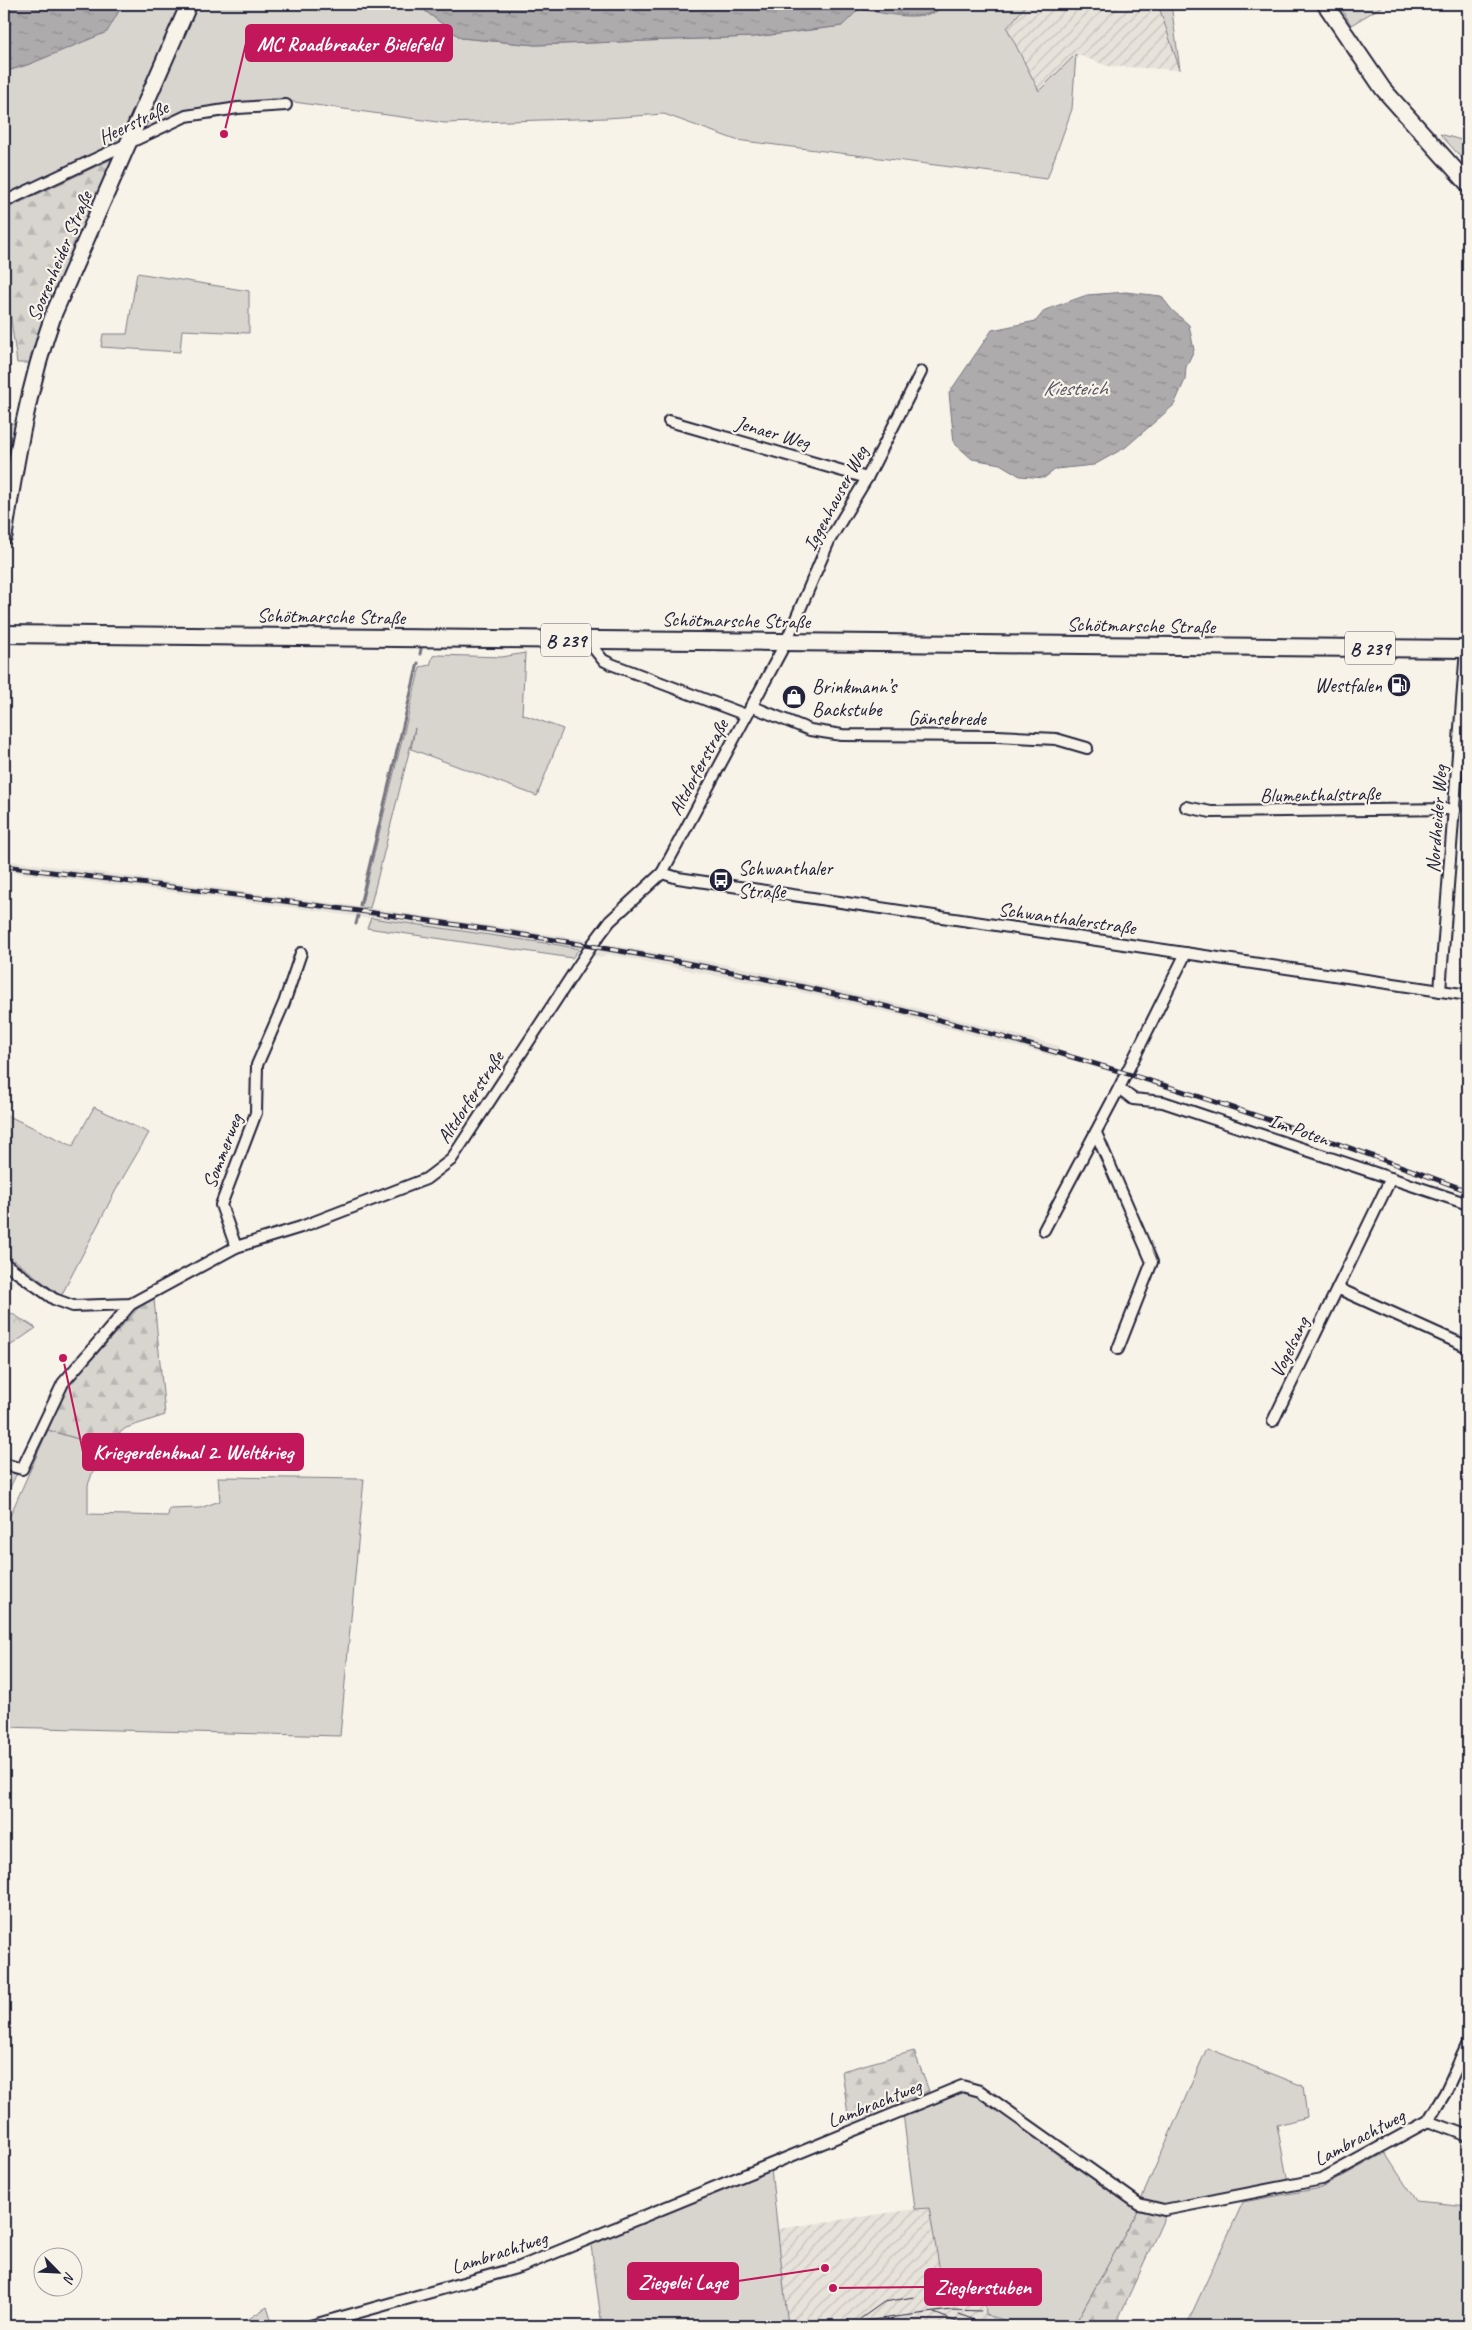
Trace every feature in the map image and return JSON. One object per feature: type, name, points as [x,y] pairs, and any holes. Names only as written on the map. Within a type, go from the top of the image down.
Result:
[{"type":"main road","name":"Soorenheider Straße","points":[[4,536],[26,402],[39,355],[54,313],[189,4]]},
{"type":"main road","points":[[1326,4],[1383,89],[1468,184]]},
{"type":"main road","name":"Schötmarsche Straße","points":[[4,634],[1467,649]]},
{"type":"street","name":"Heerstraße","points":[[4,202],[186,116],[238,108],[286,105]]},
{"type":"street","name":"Iggenhauser Weg","points":[[786,642],[829,541],[867,478],[921,372]]},
{"type":"street","name":"Jenaer Weg","points":[[669,420],[867,478]]},
{"type":"street","name":"Altdorferstraße","points":[[4,1263],[54,1299],[72,1306],[131,1304],[236,1247],[301,1228],[426,1179],[440,1170],[450,1160],[592,945],[610,921],[662,873],[786,642]]},
{"type":"street","name":"Nordheider Weg","points":[[1440,991],[1467,649]]},
{"type":"street","name":"Gänsebrede","points":[[595,650],[603,660],[612,664],[810,730],[842,735],[997,736],[1056,740],[1087,748]]},
{"type":"street","name":"Blumenthalstraße","points":[[1186,807],[1211,812],[1455,809]]},
{"type":"street","name":"Schwanthalerstraße","points":[[662,873],[678,878],[1468,995]]},
{"type":"street","points":[[1044,1230],[1096,1133],[1186,953]]},
{"type":"street","name":"Sommerweg","points":[[236,1247],[221,1205],[256,1113],[257,1064],[284,1003],[301,954]]},
{"type":"street","name":"Im Poten","points":[[1119,1088],[1133,1099],[1163,1102],[1468,1204]]},
{"type":"street","points":[[1096,1133],[1152,1262],[1118,1349]]},
{"type":"street","name":"Vogelsang","points":[[1273,1421],[1391,1178]]},
{"type":"street","points":[[1337,1288],[1468,1347]]},
{"type":"street","points":[[4,1464],[22,1469],[63,1383],[131,1304]]},
{"type":"street","name":"Lambrachtweg","points":[[310,2326],[520,2267],[962,2086],[980,2091],[1139,2204],[1164,2210],[1322,2179],[1428,2121],[1445,2093],[1468,2043]]},
{"type":"street","name":"Lambrachtweg","points":[[1428,2121],[1468,2136]]},
{"type":"shaded area","points":[[1027,4],[1158,4],[1180,70],[1107,66],[1076,54],[1039,91],[1007,28]]},
{"type":"shaded area","points":[[4,860],[370,908],[589,940],[583,950],[311,910],[4,871]]},
{"type":"shaded area","points":[[600,943],[740,967],[916,1008],[1059,1046],[1056,1057],[894,1014],[813,995],[607,954],[602,958],[591,956]]},
{"type":"shaded area","points":[[4,1274],[14,1282],[4,1296]]},
{"type":"shaded area","points":[[929,2207],[946,2306],[986,2300],[986,2315],[1025,2326],[788,2326],[777,2229]]},
{"type":"green space","points":[[115,4],[181,4],[126,140],[4,195],[4,72],[30,64],[119,11]]},
{"type":"green space","points":[[196,4],[416,4],[461,38],[535,45],[754,37],[842,26],[859,9],[909,15],[934,13],[946,4],[1027,4],[1007,28],[1039,91],[1076,54],[1072,109],[1047,179],[736,140],[664,114],[607,118],[445,123],[272,99],[190,111],[139,135]]},
{"type":"green space","points":[[1158,4],[1171,4],[1180,70]]},
{"type":"green space","points":[[1339,4],[1386,4],[1351,25]]},
{"type":"green space","points":[[1440,134],[1468,142],[1468,165]]},
{"type":"green space","points":[[118,156],[50,309],[30,363],[17,363],[4,270],[4,210]]},
{"type":"green space","points":[[137,273],[249,291],[249,333],[182,330],[180,352],[101,347],[103,334],[127,334]]},
{"type":"green space","points":[[4,422],[17,424],[4,498]]},
{"type":"green space","points":[[525,653],[522,714],[563,729],[537,796],[411,749],[415,728],[370,908],[361,907],[420,667],[430,665],[433,656],[437,655],[502,657]]},
{"type":"green space","points":[[371,918],[579,949],[572,958],[367,928]]},
{"type":"green space","points":[[94,1107],[149,1133],[118,1186],[61,1296],[4,1252],[4,1114],[73,1146]]},
{"type":"green space","points":[[154,1299],[165,1415],[126,1428],[102,1446],[48,1430],[66,1388],[141,1305]]},
{"type":"green space","points":[[4,1309],[36,1328],[4,1350]]},
{"type":"green space","points":[[48,1430],[102,1446],[88,1485],[88,1514],[168,1516],[169,1509],[200,1508],[220,1501],[218,1477],[364,1479],[340,1736],[4,1727],[4,1529]]},
{"type":"green space","points":[[4,1469],[17,1473],[4,1500]]},
{"type":"green space","points":[[1207,2048],[1303,2086],[1307,2117],[1277,2125],[1288,2183],[1160,2207],[1140,2202]]},
{"type":"green space","points":[[914,2051],[929,2091],[849,2122],[842,2071]]},
{"type":"green space","points":[[962,2089],[977,2094],[1140,2207],[1074,2326],[1025,2326],[986,2315],[985,2300],[946,2306],[929,2208],[915,2209],[903,2113]]},
{"type":"green space","points":[[1385,2153],[1416,2201],[1468,2206],[1468,2326],[1186,2326],[1243,2202],[1321,2188]]},
{"type":"green space","points":[[771,2169],[788,2326],[602,2326],[591,2245]]},
{"type":"green space","points":[[1140,2207],[1167,2212],[1115,2326],[1074,2326]]},
{"type":"green space","points":[[267,2307],[273,2326],[238,2326]]},
{"type":"water","points":[[4,4],[115,4],[119,11],[107,32],[30,64],[4,72]]},
{"type":"water","points":[[416,4],[946,4],[938,10],[917,16],[893,15],[859,9],[842,26],[754,37],[535,45],[461,38]]},
{"type":"water","name":"Kiesteich","points":[[1126,292],[1161,296],[1172,310],[1189,325],[1194,350],[1186,367],[1185,380],[1174,405],[1126,447],[1094,465],[1056,469],[1044,478],[1020,476],[1000,464],[972,459],[954,443],[949,393],[992,330],[1036,321],[1045,310],[1087,295]]},
{"type":"waterway","points":[[420,654],[421,649]]},
{"type":"waterway","points":[[360,905],[418,663]]},
{"type":"waterway","points":[[356,924],[358,916]]},
{"type":"tram line","points":[[860,2319],[884,2302],[914,2297]]},
{"type":"tram line","points":[[824,2326],[951,2310],[981,2311]]},
{"type":"tram line","points":[[934,2313],[967,2326]]},
{"type":"tram line","points":[[959,2314],[989,2326]]},
{"type":"railway","points":[[4,866],[372,913],[555,940],[737,973],[830,993],[1015,1040],[1107,1067],[1288,1126],[1468,1191]]},
{"type":"place","name":"MC Roadbreaker Bielefeld","points":[[224,134]]},
{"type":"place","name":"Westfalen","points":[[1399,685]]},
{"type":"place","name":"Brinkmann’s Backstube","points":[[794,697]]},
{"type":"place","name":"Schwanthaler Straße","points":[[721,880]]},
{"type":"place","name":"Kriegerdenkmal 2. Weltkrieg","points":[[63,1358]]},
{"type":"place","name":"Ziegelei Lage","points":[[825,2268]]},
{"type":"place","name":"Zieglerstuben","points":[[833,2288]]}]
